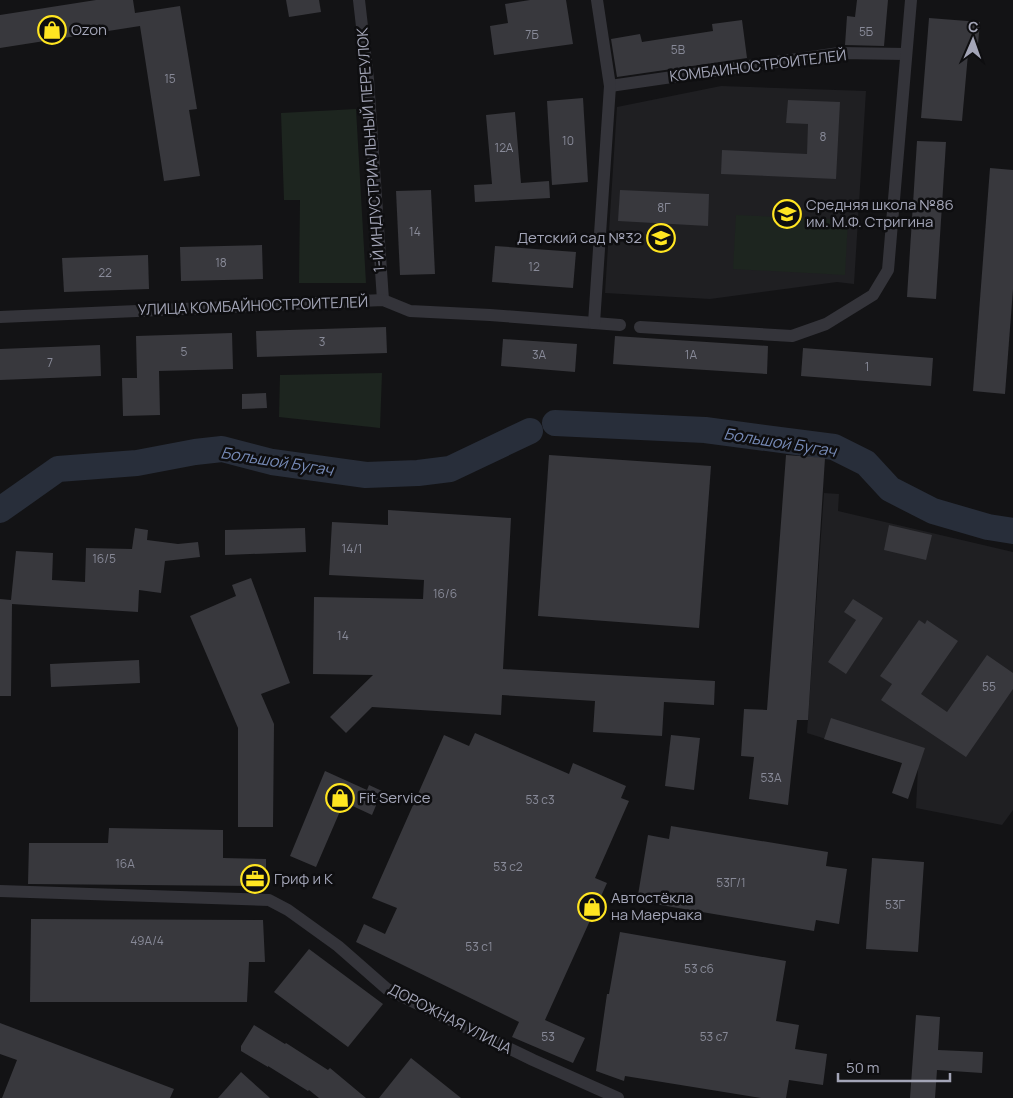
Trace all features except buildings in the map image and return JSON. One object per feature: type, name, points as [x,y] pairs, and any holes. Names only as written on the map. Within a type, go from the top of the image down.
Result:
[{"type":"street","name":"1-Й ИНДУСТРИАЛЬНЫЙ ПЕРЕУЛОК","points":[[359,0],[368,79],[382,300]]},
{"type":"street","points":[[594,323],[610,86],[597,0]]},
{"type":"street","points":[[640,327],[792,336],[826,324],[873,295],[888,270],[911,0]]},
{"type":"street","name":"КОМБАИНОСТРОИТЕЛЕЙ","points":[[610,86],[839,53],[906,54]]},
{"type":"street","name":"УЛИЦА КОМБАЙНОСТРОИТЕЛЕЙ","points":[[0,317],[382,300],[410,311],[620,325]]},
{"type":"street","name":"ДОРОЖНАЯ УЛИЦА","points":[[0,891],[269,900],[288,910],[338,946],[387,989],[533,1060],[618,1098]]},
{"type":"shaded area","points":[[721,86],[866,91],[854,284],[837,282],[710,299],[605,293],[617,107]]},
{"type":"shaded area","points":[[356,109],[366,283],[299,283],[300,200],[284,200],[281,113]]},
{"type":"shaded area","points":[[736,215],[848,220],[845,275],[733,269]]},
{"type":"shaded area","points":[[382,373],[380,428],[279,417],[280,375]]},
{"type":"shaded area","points":[[824,493],[839,494],[838,511],[1013,552],[1013,810],[1002,825],[916,808],[918,768],[807,733]]},
{"type":"waterway","name":"Большой Бугач","points":[[555,423],[705,430],[834,447],[866,463],[890,489],[933,511],[988,527],[1013,531]]},
{"type":"waterway","name":"Большой Бугач","points":[[0,510],[58,469],[137,463],[222,449],[272,462],[366,475],[418,473],[450,469],[530,431]]},
{"type":"place","name":"Ozon","points":[[52,30]]},
{"type":"place","name":"Средняя школа №86 им. М.Ф. Стригина","points":[[787,214]]},
{"type":"place","name":"Детский сад №32","points":[[661,238]]},
{"type":"place","name":"Fit Service","points":[[340,798]]},
{"type":"place","name":"Гриф и К","points":[[255,879]]},
{"type":"place","name":"Автостёкла на Маерчака","points":[[592,907]]}]
